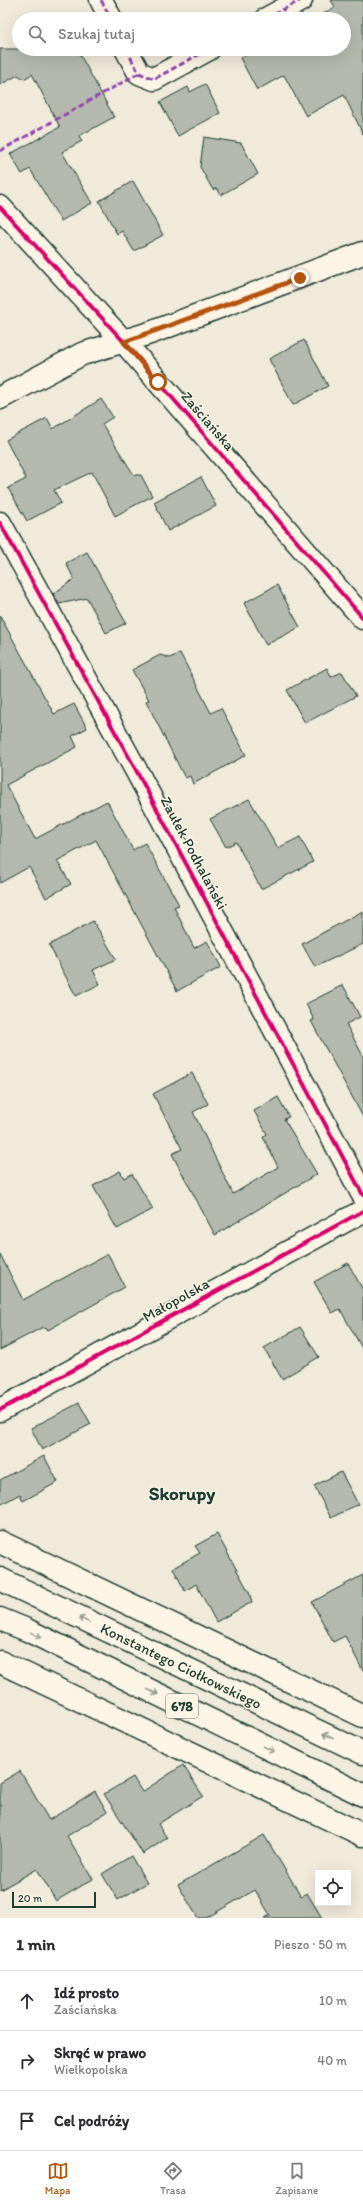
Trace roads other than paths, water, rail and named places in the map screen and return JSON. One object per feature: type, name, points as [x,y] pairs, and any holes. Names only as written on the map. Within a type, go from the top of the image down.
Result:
[{"type":"main road","points":[[101,0],[107,12]]},
{"type":"main road","points":[[279,12],[301,0]]},
{"type":"main road","points":[[130,56],[139,73],[154,78],[196,56]]},
{"type":"main road","name":"Zaściańska","points":[[0,207],[124,342],[363,618]]},
{"type":"main road","points":[[0,398],[82,354],[124,342],[363,253]]},
{"type":"main road","name":"Zaułek Podhalański","points":[[0,523],[136,770],[363,1195]]},
{"type":"main road","name":"Małopolska","points":[[0,1410],[363,1211]]},
{"type":"main road","points":[[0,1542],[363,1716]]},
{"type":"main road","name":"Konstantego Ciołkowskiego","points":[[0,1579],[363,1753]]},
{"type":"main road","name":"678","points":[[0,1619],[27,1630],[363,1795]]},
{"type":"main road","points":[[4,1664],[363,1835]]},
{"type":"district","name":"Skorupy","points":[[182,1493]]}]
